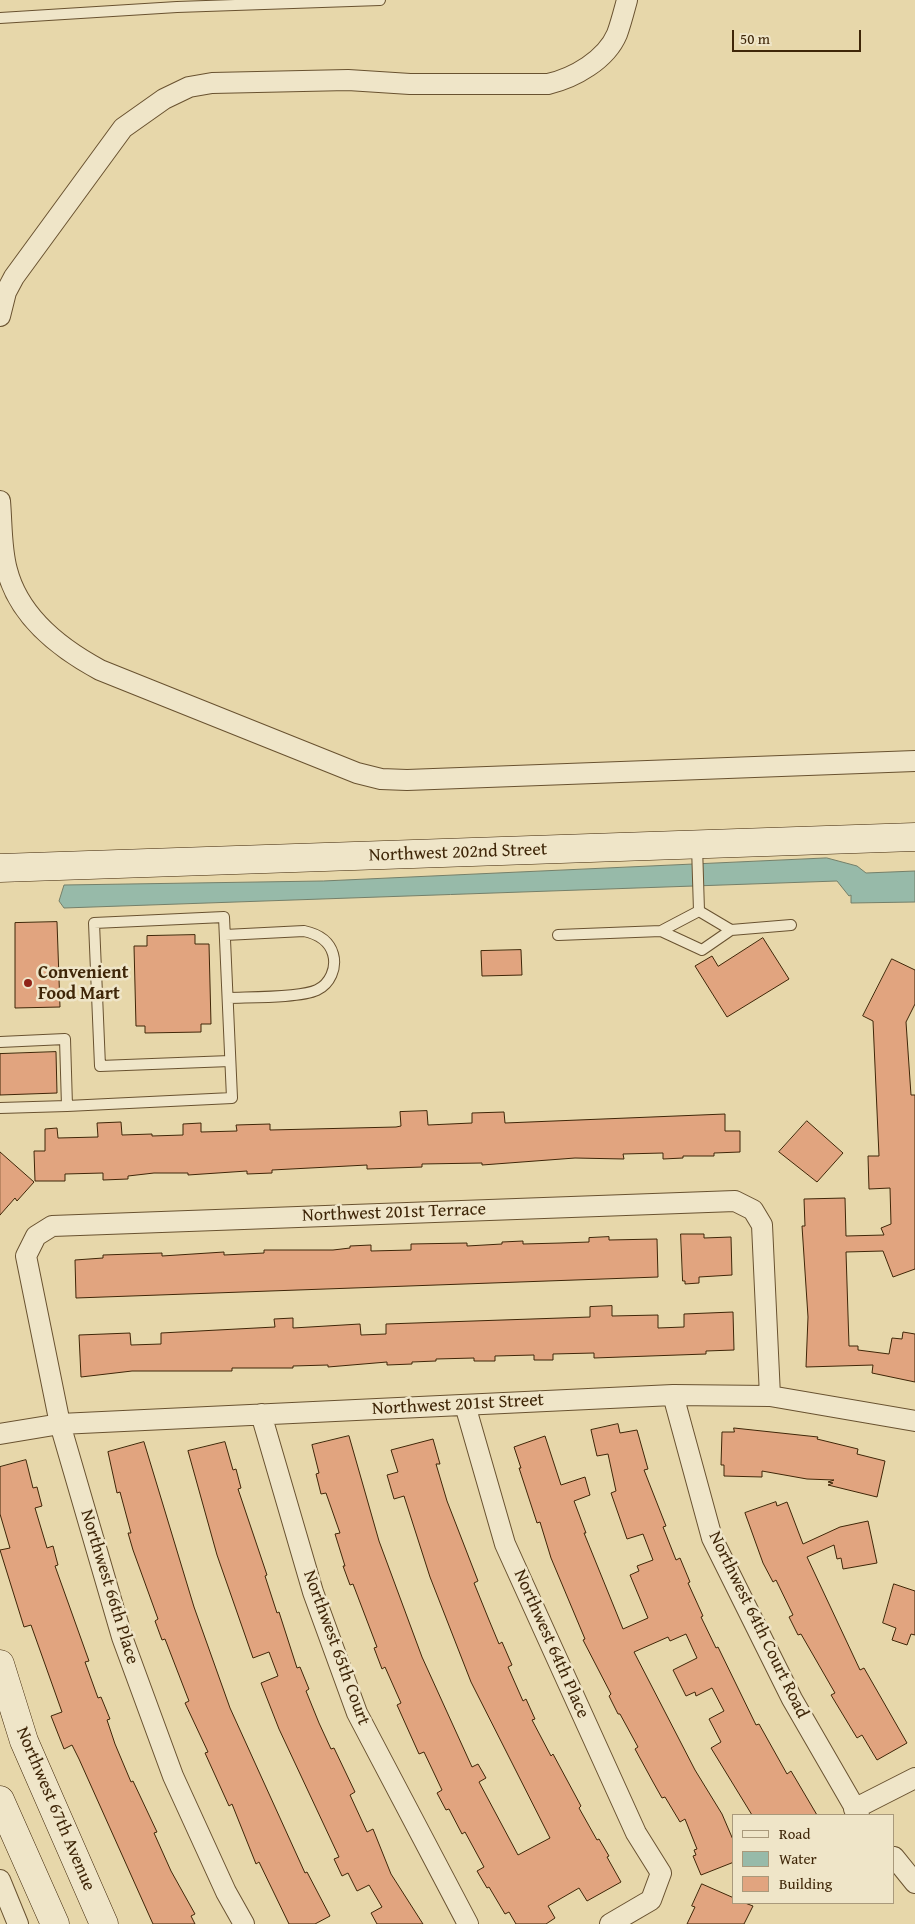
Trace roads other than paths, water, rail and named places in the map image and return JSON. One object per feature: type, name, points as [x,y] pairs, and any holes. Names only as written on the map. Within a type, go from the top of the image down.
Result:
[{"type":"street","points":[[0,316],[6,292],[14,276],[123,128],[164,99],[189,87],[212,83],[348,80],[410,84],[548,84],[567,80],[588,66],[607,48],[616,36],[627,0]]},
{"type":"street","points":[[0,501],[4,553],[14,592],[42,629],[61,646],[100,670],[358,773],[381,779],[408,780],[915,761]]},
{"type":"street","name":"Northwest 202nd Street","points":[[0,868],[697,853],[915,837]]},
{"type":"street","name":"Northwest 201st Terrace","points":[[36,1236],[52,1226],[735,1201],[753,1210],[762,1225],[770,1396]]},
{"type":"street","name":"Northwest 66th Place","points":[[36,1236],[26,1256],[60,1424],[122,1637],[173,1776],[226,1892],[244,1924]]},
{"type":"street","name":"Northwest 201st Street","points":[[0,1434],[60,1424],[673,1395],[770,1396],[915,1422]]},
{"type":"street","name":"Northwest 64th Court Road","points":[[673,1395],[712,1538],[792,1699],[856,1812]]},
{"type":"street","name":"Northwest 64th Place","points":[[465,1405],[505,1544],[636,1833],[661,1873],[651,1900],[610,1924]]},
{"type":"street","name":"Northwest 65th Court","points":[[261,1414],[313,1592],[357,1713],[468,1924]]},
{"type":"street","name":"Northwest 67th Avenue","points":[[0,1664],[24,1741],[104,1924]]},
{"type":"street","points":[[856,1812],[915,1778]]},
{"type":"street","points":[[0,1800],[55,1924]]},
{"type":"street","points":[[895,1858],[915,1882]]},
{"type":"street","points":[[0,1880],[18,1924]]},
{"type":"lane","points":[[0,18],[177,4],[380,0]]},
{"type":"lane","points":[[697,853],[700,911]]},
{"type":"lane","points":[[700,911],[731,930]]},
{"type":"lane","points":[[558,935],[662,931],[700,911]]},
{"type":"lane","points":[[0,1108],[232,1098],[224,917],[94,923],[100,1066],[230,1060]]},
{"type":"lane","points":[[662,931],[702,950],[731,930],[791,925]]},
{"type":"lane","points":[[225,935],[304,931],[314,933],[330,946],[334,965],[332,975],[326,983],[308,993],[228,998]]},
{"type":"lane","points":[[0,1042],[65,1040],[68,1106]]},
{"type":"water","points":[[827,858],[857,866],[866,873],[915,871],[915,902],[851,903],[851,895],[849,896],[837,881],[64,908],[59,901],[64,885],[323,881]]},
{"type":"place","name":"Convenient Food Mart","points":[[28,983]]}]
